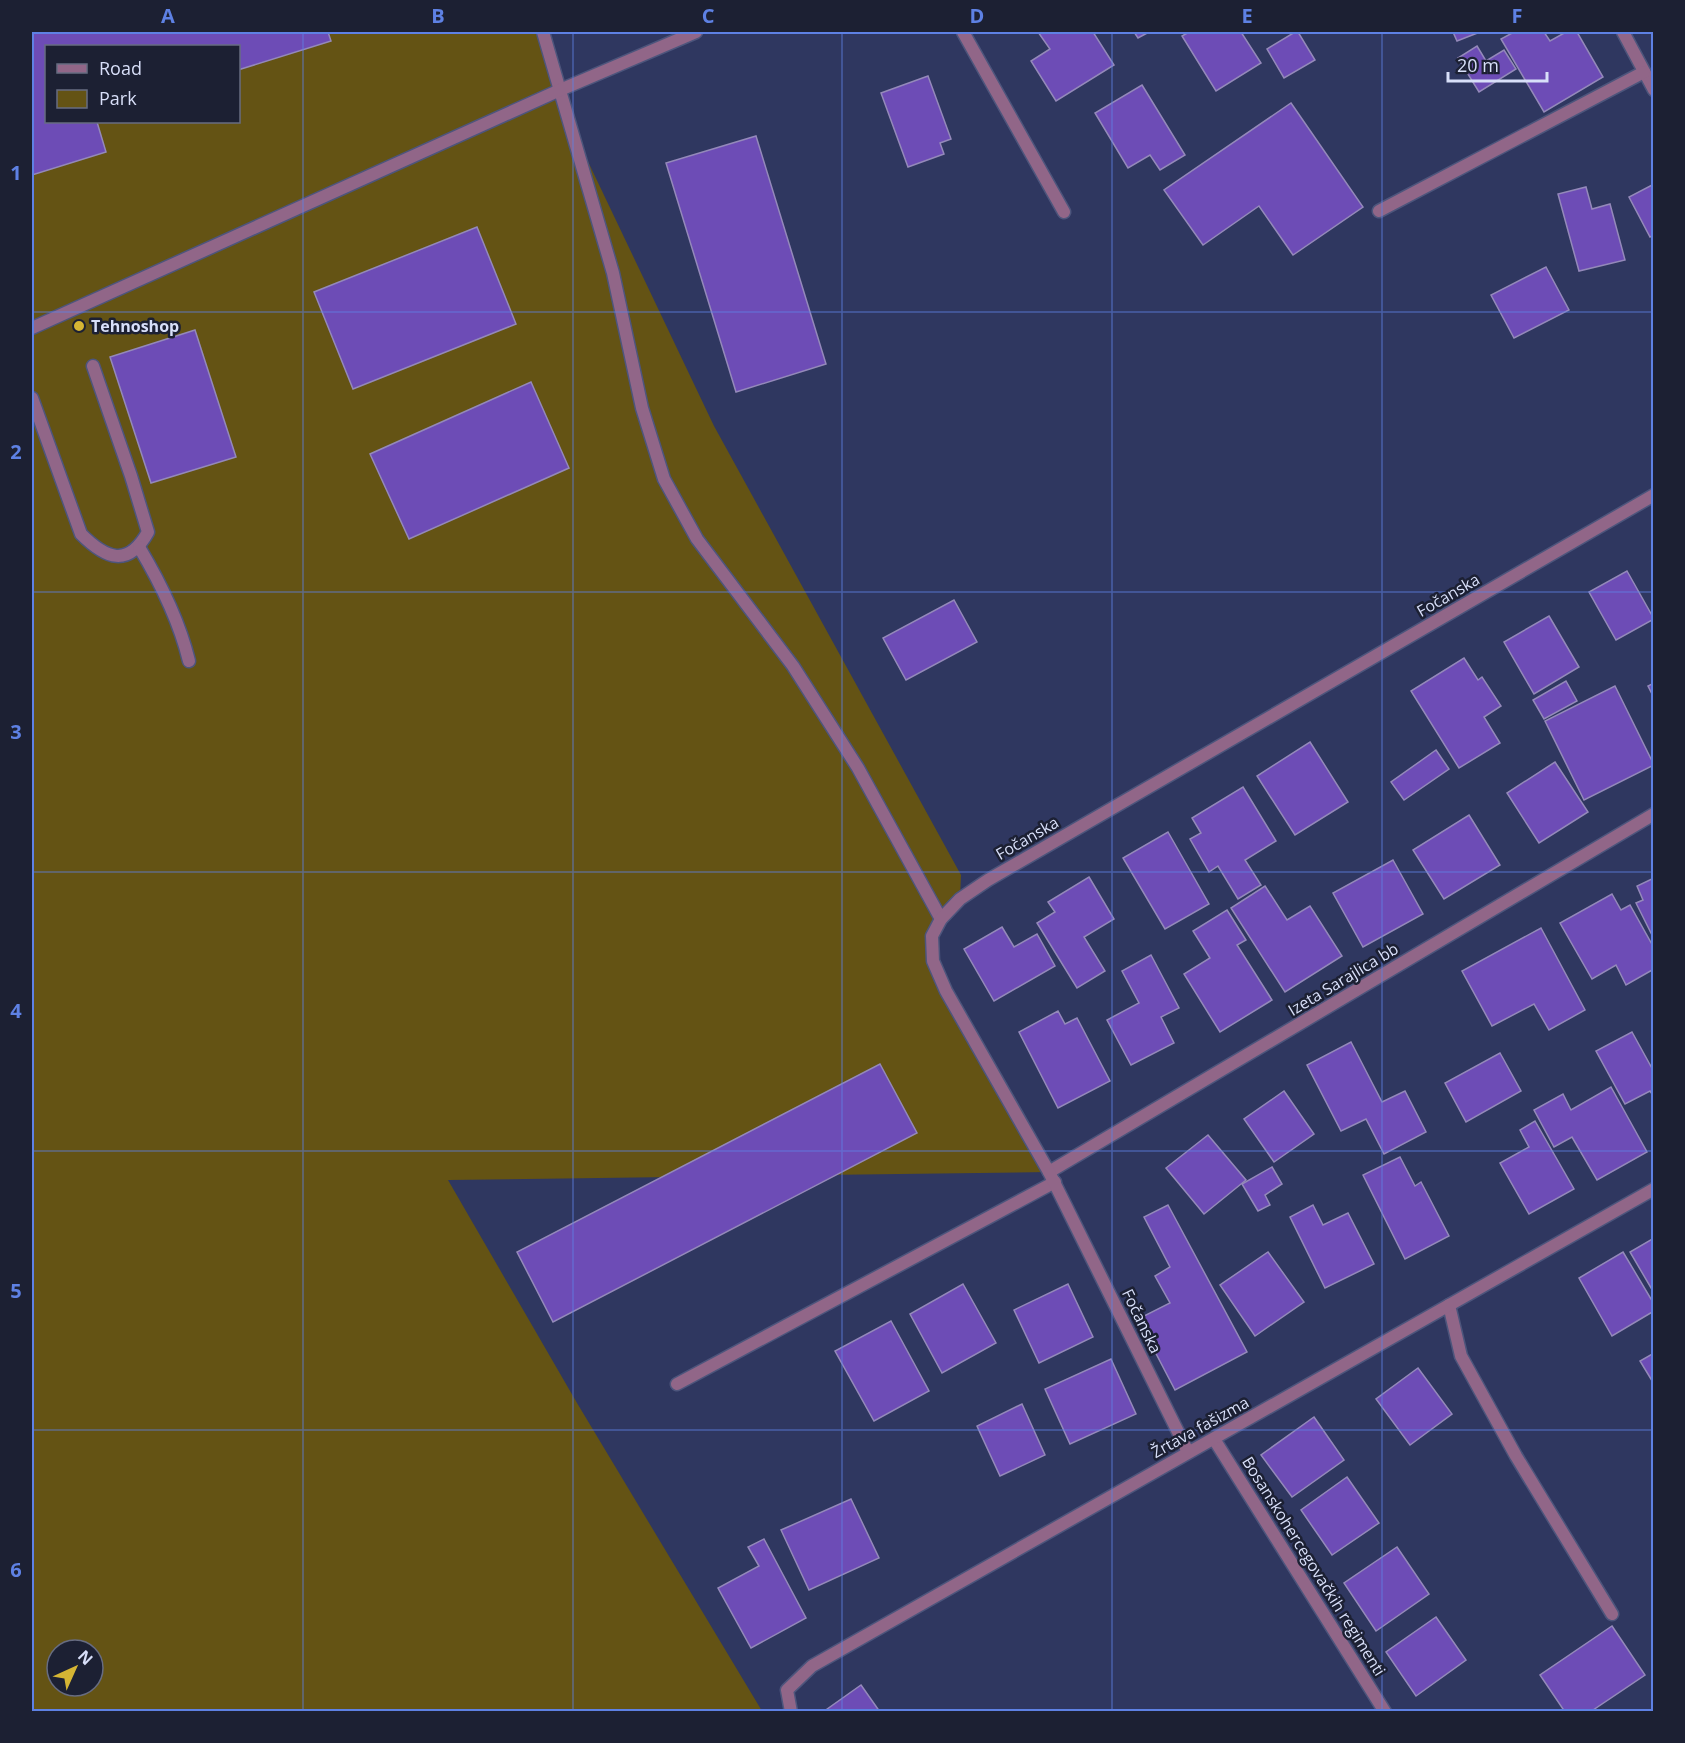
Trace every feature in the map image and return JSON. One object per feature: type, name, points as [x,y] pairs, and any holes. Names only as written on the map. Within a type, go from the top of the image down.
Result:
[{"type":"street","points":[[543,32],[613,273],[642,408],[664,479],[697,539],[793,666],[852,759],[941,919]]},
{"type":"street","points":[[32,328],[560,90],[696,32]]},
{"type":"street","points":[[963,32],[1064,212]]},
{"type":"street","points":[[1623,32],[1653,90]]},
{"type":"street","points":[[1379,211],[1644,72]]},
{"type":"street","points":[[32,398],[81,534],[94,547],[113,556],[127,555],[139,547],[147,532],[131,476],[93,366]]},
{"type":"street","name":"Fočanska","points":[[1188,1452],[1052,1177],[946,991],[933,961],[932,936],[941,919],[960,899],[988,880],[1653,495]]},
{"type":"street","points":[[139,547],[159,580],[185,644],[189,661]]},
{"type":"street","name":"Izeta Sarajlica bb","points":[[677,1384],[1052,1177],[1653,814]]},
{"type":"street","name":"Žrtava fašizma","points":[[790,1712],[787,1690],[812,1666],[1653,1188]]},
{"type":"street","points":[[1449,1305],[1461,1356],[1516,1456],[1612,1614]]},
{"type":"street","name":"Bosanskohercegovačkih regimenti","points":[[1214,1439],[1385,1712]]},
{"type":"green space","points":[[32,32],[543,32],[582,149],[714,426],[961,875],[960,899],[941,919],[933,961],[1049,1172],[448,1180],[577,1403],[762,1711],[32,1712]]},
{"type":"building","points":[[32,32],[328,32],[331,41],[240,69],[240,45],[45,45],[45,123],[97,123],[106,152],[32,175]]},
{"type":"building","points":[[1038,32],[1093,32],[1114,65],[1056,101],[1031,61],[1050,49]]},
{"type":"building","points":[[1134,32],[1149,32],[1138,38]]},
{"type":"building","points":[[1189,32],[1241,32],[1261,63],[1216,91],[1182,36]]},
{"type":"building","points":[[1298,32],[1315,60],[1284,78],[1267,49]]},
{"type":"building","points":[[1453,32],[1480,32],[1457,41]]},
{"type":"building","points":[[1514,32],[1544,32],[1550,41],[1566,32],[1577,32],[1603,77],[1544,112],[1501,39]]},
{"type":"building","points":[[1477,46],[1486,61],[1504,50],[1516,69],[1479,92],[1458,58]]},
{"type":"building","points":[[928,76],[951,139],[940,143],[944,154],[908,167],[881,93]]},
{"type":"building","points":[[1142,85],[1185,155],[1160,170],[1150,155],[1128,168],[1095,113]]},
{"type":"building","points":[[1291,103],[1363,207],[1293,255],[1259,206],[1203,245],[1164,190]]},
{"type":"building","points":[[756,136],[826,364],[736,392],[666,163]]},
{"type":"building","points":[[1654,184],[1654,235],[1650,237],[1629,197]]},
{"type":"building","points":[[1586,187],[1592,209],[1610,204],[1625,260],[1579,271],[1558,194]]},
{"type":"building","points":[[477,227],[516,324],[353,389],[314,292]]},
{"type":"building","points":[[1546,267],[1569,310],[1514,338],[1491,295]]},
{"type":"building","points":[[195,330],[236,457],[151,483],[110,357]]},
{"type":"building","points":[[531,382],[569,468],[409,539],[370,454]]},
{"type":"building","points":[[1627,571],[1654,619],[1616,640],[1589,592]]},
{"type":"building","points":[[954,600],[977,642],[906,680],[883,638]]},
{"type":"building","points":[[1549,616],[1579,667],[1534,694],[1504,642]]},
{"type":"building","points":[[1464,658],[1478,680],[1482,677],[1501,706],[1484,717],[1500,743],[1459,768],[1411,691]]},
{"type":"building","points":[[1566,681],[1577,701],[1544,719],[1533,700]]},
{"type":"building","points":[[1654,683],[1654,698],[1648,686]]},
{"type":"building","points":[[1615,686],[1654,765],[1584,800],[1545,721]]},
{"type":"building","points":[[1310,742],[1348,802],[1295,835],[1257,776]]},
{"type":"building","points":[[1436,750],[1449,769],[1404,800],[1391,782]]},
{"type":"building","points":[[1555,762],[1588,812],[1539,843],[1507,793]]},
{"type":"building","points":[[1243,787],[1276,841],[1245,860],[1261,885],[1238,899],[1218,866],[1209,872],[1190,839],[1201,833],[1192,818]]},
{"type":"building","points":[[1469,815],[1500,865],[1444,899],[1413,850]]},
{"type":"building","points":[[1168,832],[1209,904],[1165,929],[1123,858]]},
{"type":"building","points":[[1393,860],[1423,914],[1363,947],[1333,893]]},
{"type":"building","points":[[1089,877],[1114,919],[1084,937],[1105,971],[1077,988],[1037,923],[1055,912],[1048,902]]},
{"type":"building","points":[[1654,878],[1654,934],[1652,935],[1636,903],[1643,900],[1637,886]]},
{"type":"building","points":[[1265,886],[1287,920],[1310,906],[1342,956],[1285,992],[1231,908]]},
{"type":"building","points":[[1612,894],[1621,910],[1630,905],[1654,948],[1654,969],[1626,985],[1616,965],[1592,979],[1560,923]]},
{"type":"building","points":[[1227,910],[1246,940],[1237,945],[1272,1000],[1220,1032],[1184,974],[1210,958],[1193,931]]},
{"type":"building","points":[[1002,927],[1014,947],[1037,934],[1055,966],[994,1001],[964,949]]},
{"type":"building","points":[[1541,928],[1585,1010],[1549,1030],[1534,1004],[1492,1026],[1462,971]]},
{"type":"building","points":[[1151,955],[1179,1008],[1161,1017],[1174,1043],[1131,1065],[1107,1020],[1139,1003],[1122,971]]},
{"type":"building","points":[[1058,1011],[1065,1024],[1077,1018],[1110,1081],[1058,1108],[1019,1032]]},
{"type":"building","points":[[1632,1032],[1654,1072],[1654,1097],[1650,1091],[1625,1104],[1596,1051]]},
{"type":"building","points":[[1351,1042],[1382,1102],[1405,1091],[1426,1132],[1384,1154],[1366,1119],[1341,1131],[1307,1065]]},
{"type":"building","points":[[1500,1053],[1521,1091],[1466,1122],[1445,1083]]},
{"type":"building","points":[[880,1064],[917,1133],[553,1322],[517,1252]]},
{"type":"building","points":[[1611,1087],[1647,1152],[1597,1180],[1572,1137],[1554,1147],[1534,1110],[1563,1094],[1571,1110]]},
{"type":"building","points":[[1284,1091],[1314,1134],[1274,1162],[1244,1119]]},
{"type":"building","points":[[1535,1121],[1574,1189],[1529,1214],[1500,1163],[1529,1147],[1520,1130]]},
{"type":"building","points":[[1208,1135],[1246,1180],[1204,1214],[1166,1168]]},
{"type":"building","points":[[1400,1157],[1415,1186],[1421,1182],[1449,1236],[1405,1259],[1363,1175]]},
{"type":"building","points":[[1272,1167],[1282,1184],[1265,1195],[1270,1205],[1258,1211],[1242,1184]]},
{"type":"building","points":[[1168,1205],[1247,1352],[1175,1390],[1138,1319],[1170,1303],[1155,1276],[1170,1267],[1144,1217]]},
{"type":"building","points":[[1313,1205],[1323,1225],[1348,1213],[1374,1264],[1325,1288],[1290,1217]]},
{"type":"building","points":[[1654,1238],[1654,1293],[1630,1252]]},
{"type":"building","points":[[1268,1252],[1304,1302],[1255,1336],[1220,1285]]},
{"type":"building","points":[[1623,1252],[1654,1304],[1654,1311],[1612,1336],[1579,1278]]},
{"type":"building","points":[[963,1284],[996,1343],[942,1373],[910,1314]]},
{"type":"building","points":[[1068,1284],[1093,1337],[1039,1363],[1014,1310]]},
{"type":"building","points":[[891,1321],[929,1391],[874,1421],[835,1351]]},
{"type":"building","points":[[1654,1353],[1654,1384],[1640,1361]]},
{"type":"building","points":[[1111,1359],[1136,1414],[1070,1444],[1045,1389]]},
{"type":"building","points":[[1418,1368],[1452,1414],[1410,1445],[1376,1399]]},
{"type":"building","points":[[1022,1404],[1045,1455],[1000,1476],[977,1426]]},
{"type":"building","points":[[1314,1417],[1344,1460],[1292,1497],[1261,1455]]},
{"type":"building","points":[[1347,1477],[1379,1523],[1332,1555],[1301,1510]]},
{"type":"building","points":[[851,1499],[879,1558],[809,1590],[781,1530]]},
{"type":"building","points":[[764,1539],[806,1618],[751,1648],[718,1588],[759,1566],[748,1547]]},
{"type":"building","points":[[1397,1547],[1429,1594],[1376,1631],[1344,1583]]},
{"type":"building","points":[[1436,1617],[1466,1660],[1416,1696],[1386,1652]]},
{"type":"building","points":[[1612,1626],[1645,1675],[1590,1712],[1565,1712],[1540,1675]]},
{"type":"building","points":[[861,1685],[880,1712],[823,1712]]},
{"type":"place","name":"Tehnoshop","points":[[79,326]]}]
